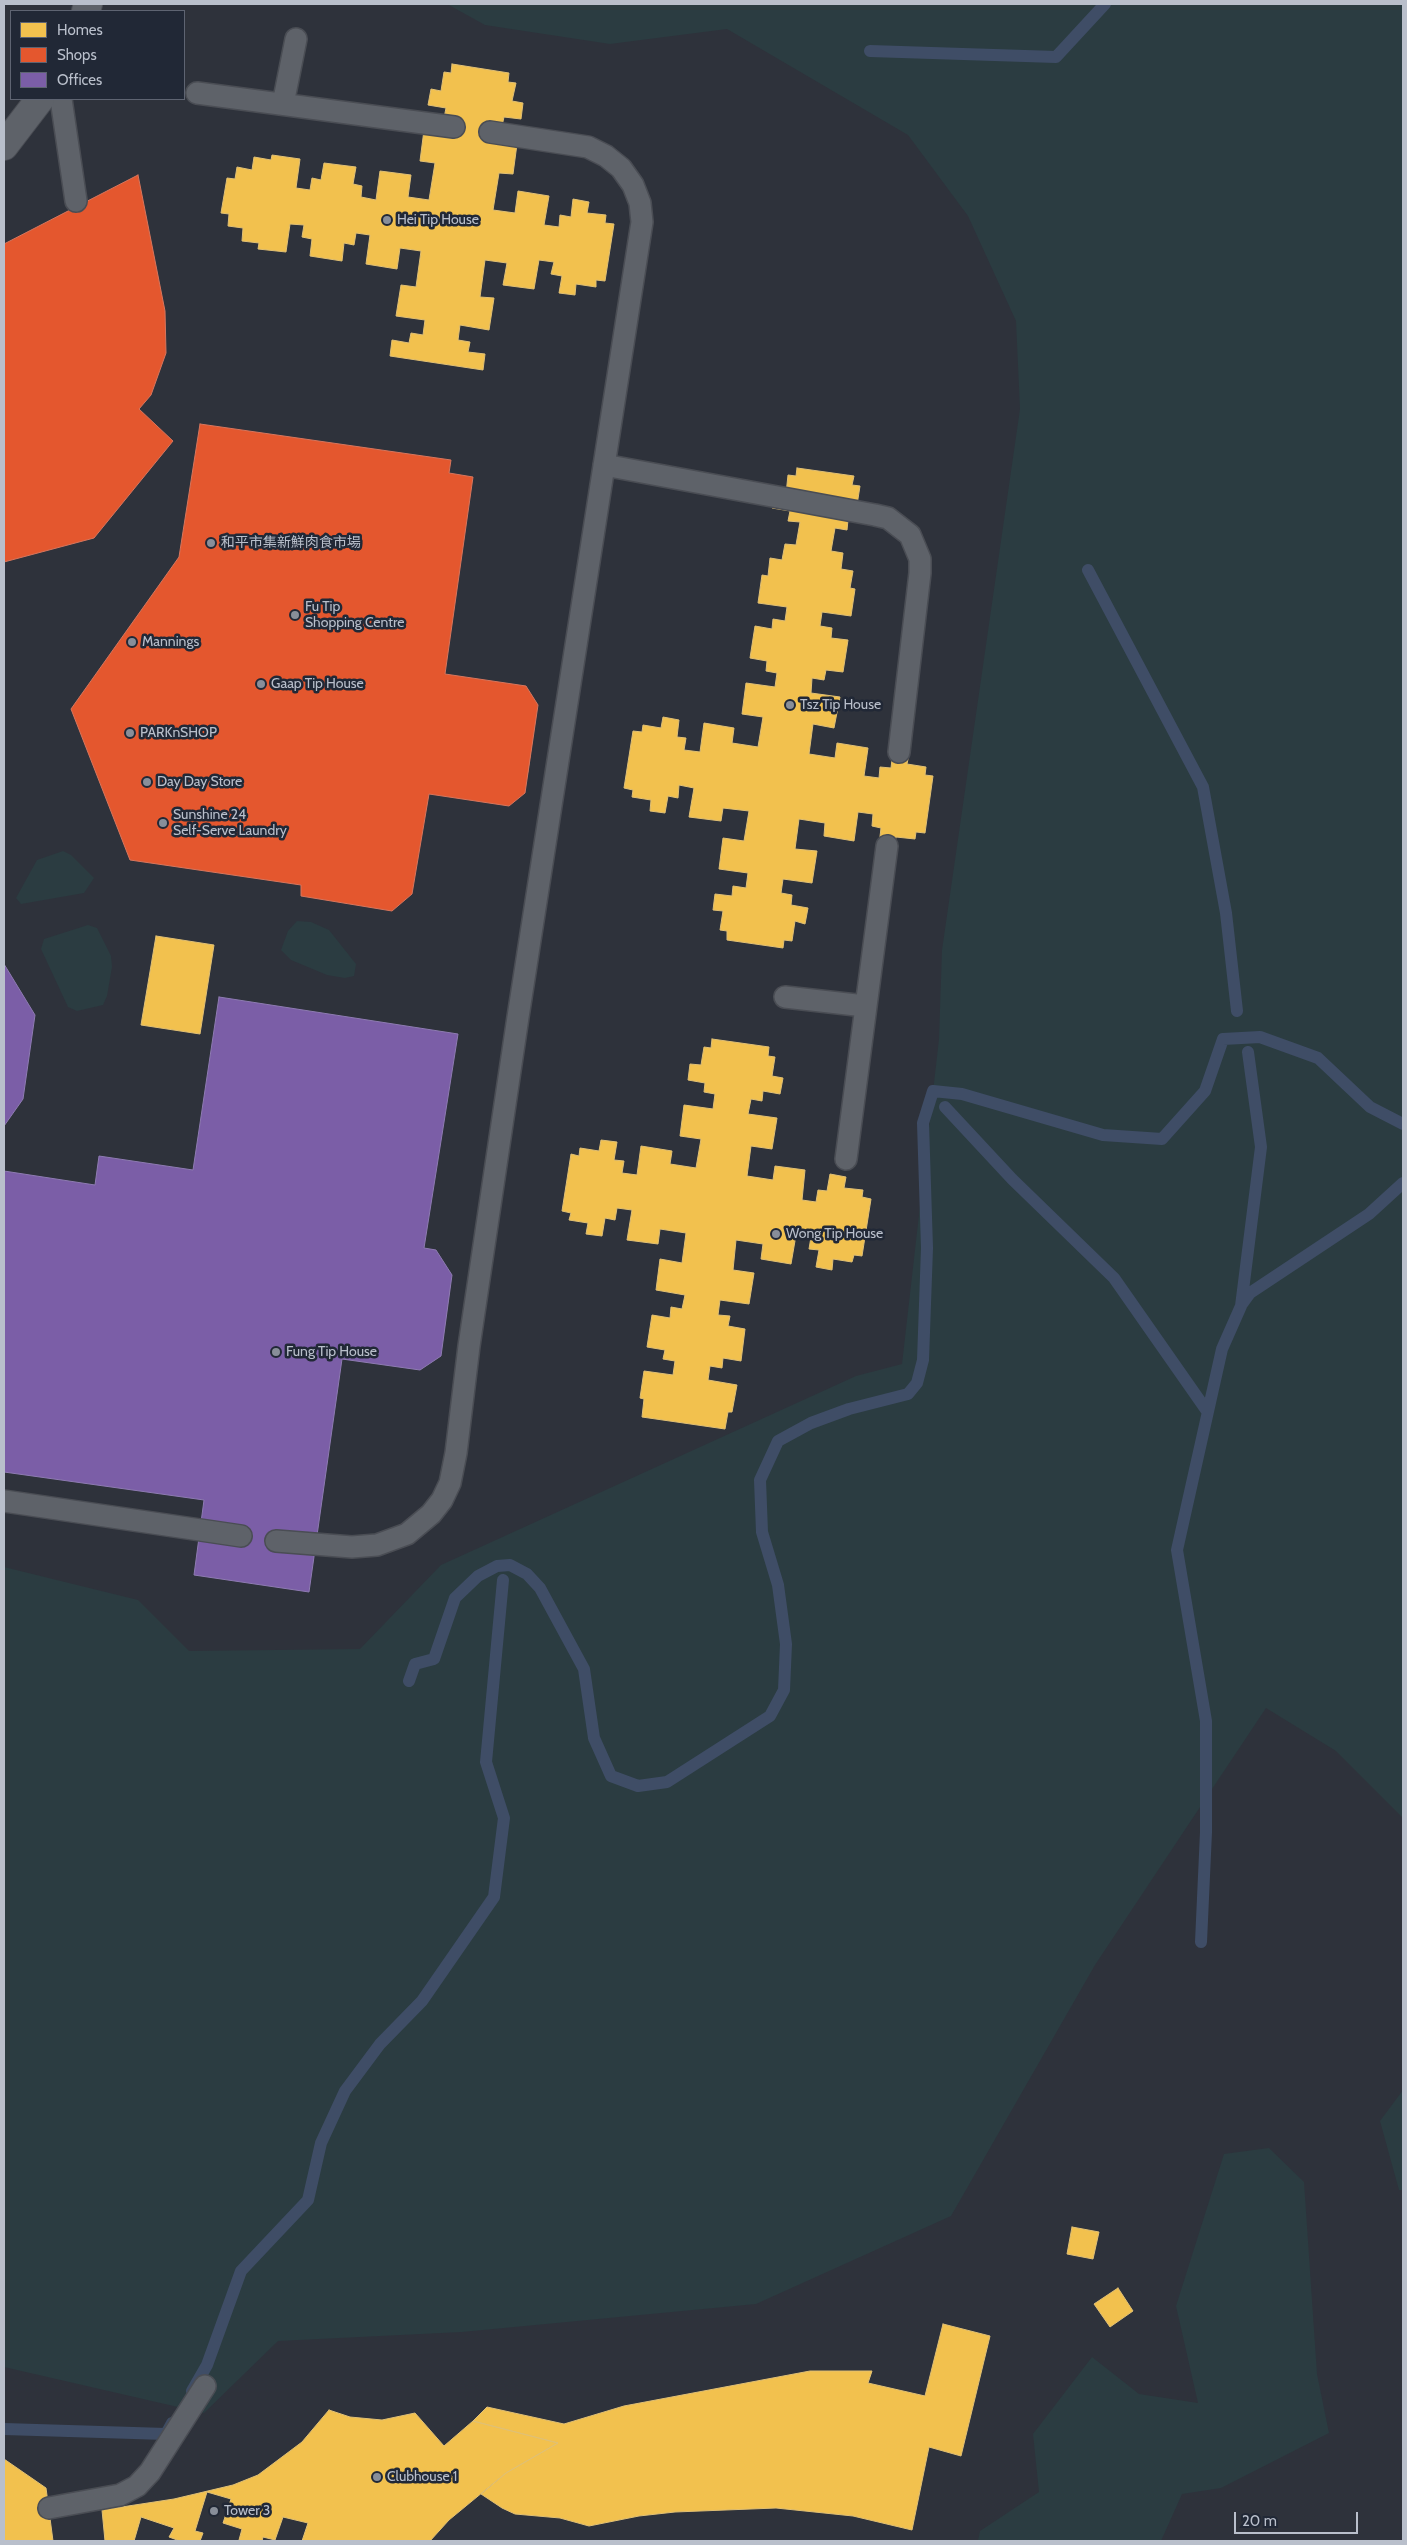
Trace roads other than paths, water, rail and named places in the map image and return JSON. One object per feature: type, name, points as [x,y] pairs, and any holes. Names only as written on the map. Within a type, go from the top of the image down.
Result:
[{"type":"street","points":[[4,146],[39,100]]},
{"type":"lane","points":[[283,104],[296,38]]},
{"type":"lane","points":[[197,93],[454,127]]},
{"type":"lane","points":[[61,100],[76,201]]},
{"type":"lane","points":[[276,1541],[352,1547],[376,1545],[408,1534],[431,1514],[442,1500],[450,1484],[456,1453],[469,1346],[518,1017],[642,222],[640,203],[632,185],[621,168],[606,156],[588,147],[490,132]]},
{"type":"lane","points":[[604,466],[875,515],[888,518],[910,535],[920,559],[920,573],[899,752]]},
{"type":"lane","points":[[846,1159],[887,846]]},
{"type":"lane","points":[[785,996],[865,1006]]},
{"type":"lane","points":[[4,1501],[241,1536]]},
{"type":"lane","points":[[49,2508],[120,2495],[137,2486],[150,2472],[206,2386]]},
{"type":"waterway","points":[[870,51],[1056,57],[1105,4]]},
{"type":"waterway","points":[[1088,570],[1203,787],[1226,913],[1237,1011]]},
{"type":"waterway","points":[[409,1681],[415,1664],[434,1659],[455,1598],[478,1576],[497,1566],[510,1565],[527,1574],[540,1588],[584,1669],[594,1738],[611,1776],[638,1786],[667,1782],[770,1716],[784,1690],[786,1644],[778,1585],[762,1532],[760,1480],[778,1441],[811,1423],[849,1409],[908,1394],[917,1383],[923,1360],[927,1248],[923,1123],[933,1091],[962,1094],[1103,1135],[1162,1139],[1205,1091],[1223,1039],[1260,1037],[1318,1058],[1370,1107],[1403,1124]]},
{"type":"waterway","points":[[1201,1942],[1206,1832],[1206,1721],[1177,1550],[1222,1349],[1241,1306],[1261,1147],[1248,1052]]},
{"type":"waterway","points":[[945,1107],[1012,1179],[1114,1278],[1207,1411]]},
{"type":"waterway","points":[[1242,1304],[1250,1293],[1369,1214],[1403,1183]]},
{"type":"waterway","points":[[192,2391],[207,2365],[241,2271],[308,2200],[321,2143],[345,2091],[380,2044],[422,2001],[494,1897],[504,1818],[486,1762],[503,1580]]},
{"type":"waterway","points":[[4,2429],[166,2434],[172,2423]]},
{"type":"place","name":"Hei Tip House","points":[[387,220]]},
{"type":"place","name":"和平市集新鮮肉食市場","points":[[211,543]]},
{"type":"place","name":"Fu Tip Shopping Centre","points":[[295,615]]},
{"type":"place","name":"Mannings","points":[[132,642]]},
{"type":"place","name":"Gaap Tip House","points":[[261,684]]},
{"type":"place","name":"Tsz Tip House","points":[[790,705]]},
{"type":"place","name":"PARKnSHOP","points":[[130,733]]},
{"type":"place","name":"Day Day Store","points":[[147,782]]},
{"type":"place","name":"Sunshine 24 Self-Serve Laundry","points":[[163,823]]},
{"type":"place","name":"Wong Tip House","points":[[776,1234]]},
{"type":"place","name":"Fung Tip House","points":[[276,1352]]},
{"type":"place","name":"Clubhouse 1","points":[[377,2477]]},
{"type":"place","name":"Tower 3","points":[[214,2511]]}]
